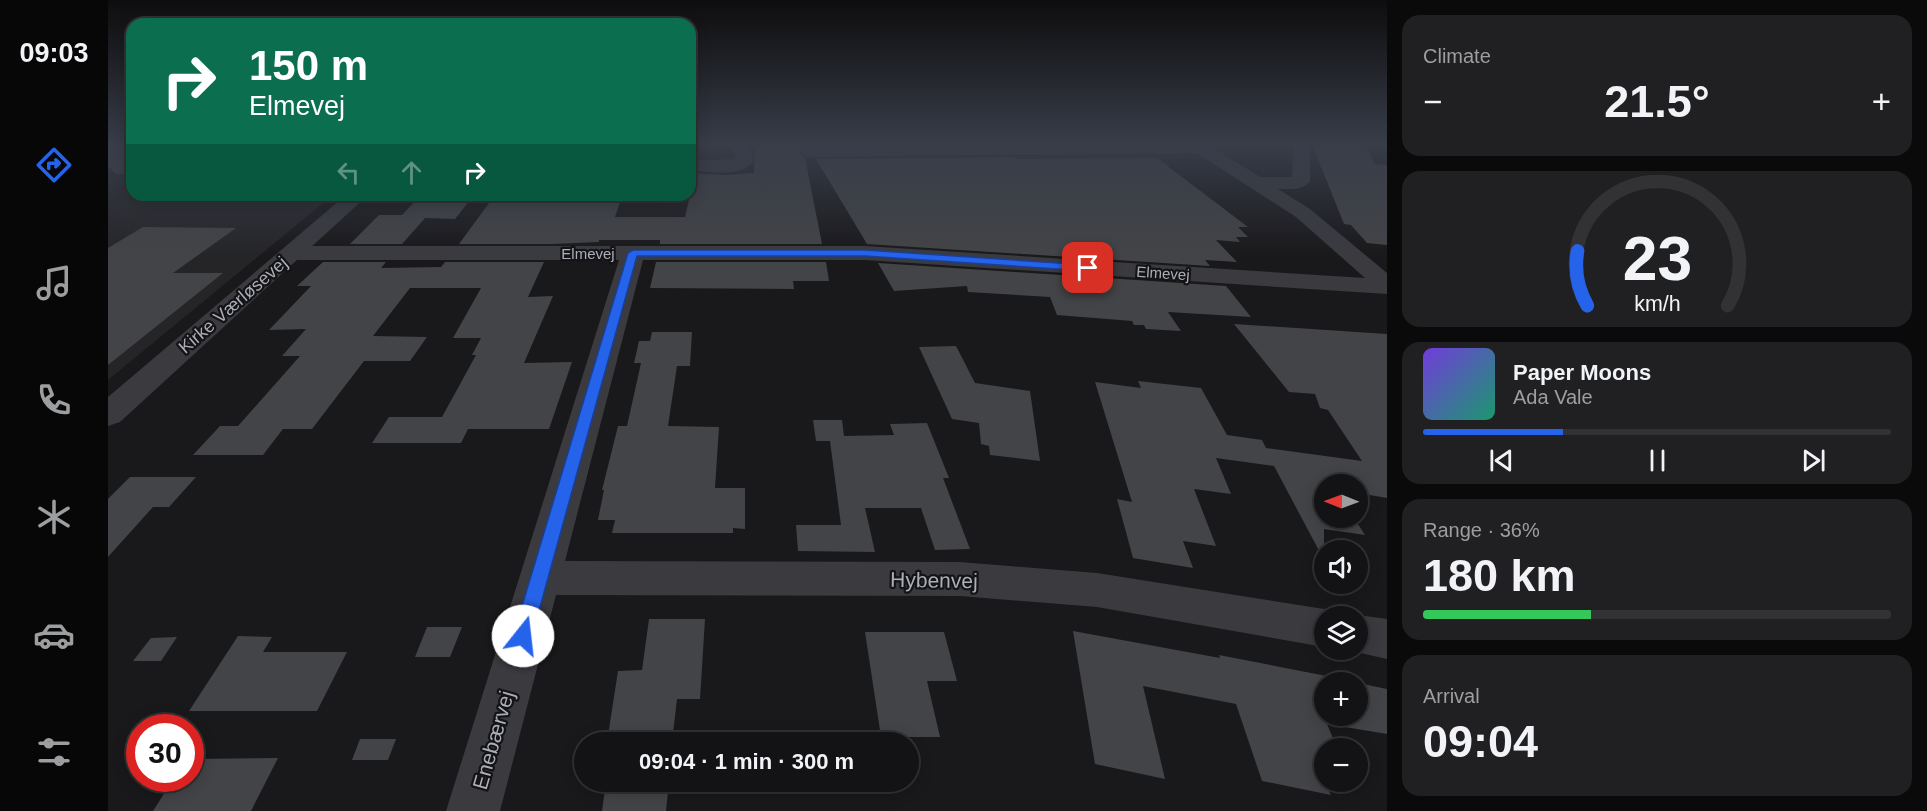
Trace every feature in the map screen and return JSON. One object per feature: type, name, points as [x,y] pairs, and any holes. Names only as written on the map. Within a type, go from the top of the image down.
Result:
[{"type":"street","points":[[1258,183],[1299,182]]},
{"type":"street","points":[[1258,183],[1303,213],[1387,286]]},
{"type":"street","name":"Kirke Værløsevej","points":[[108,415],[351,201]]},
{"type":"street","name":"Elmevej","points":[[292,253],[865,253],[1387,286]]},
{"type":"street","name":"Enebærvej","points":[[473,811],[633,253]]},
{"type":"street","name":"Hybenvej","points":[[539,578],[960,579],[1097,590],[1314,626]]},
{"type":"street","points":[[1368,636],[1387,639]]},
{"type":"shaded area","points":[[108,182],[126,182],[126,201],[326,201],[108,380]]},
{"type":"building","points":[[696,182],[810,182],[822,244],[660,244],[660,240],[599,240],[599,242],[552,244],[459,244],[489,203],[620,202],[615,217],[685,217],[689,201],[696,201]]},
{"type":"building","points":[[830,182],[1188,182],[1248,227],[1238,227],[1248,237],[1236,237],[1240,242],[1216,240],[1237,262],[1205,260],[1210,266],[867,244]]},
{"type":"building","points":[[1327,182],[1387,182],[1387,245],[1367,243],[1351,225],[1344,224]]},
{"type":"building","points":[[415,201],[469,201],[455,219],[425,218],[402,244],[350,244],[379,215],[402,215]]},
{"type":"building","points":[[143,227],[236,228],[173,273],[223,273],[108,365],[108,248]]},
{"type":"building","points":[[323,262],[386,262],[381,268],[441,267],[445,262],[544,262],[528,297],[553,296],[524,363],[572,362],[549,429],[468,429],[461,443],[372,443],[389,417],[442,417],[476,355],[472,355],[481,338],[453,338],[481,288],[410,288],[373,336],[427,337],[410,361],[364,361],[312,429],[283,429],[263,455],[193,455],[220,426],[238,426],[300,356],[282,356],[306,329],[269,330],[311,286],[297,286]]},
{"type":"building","points":[[656,262],[826,262],[829,281],[793,281],[794,289],[650,288]]},
{"type":"building","points":[[878,263],[1226,286],[1251,317],[1168,312],[1181,331],[1146,329],[1144,325],[1134,325],[1132,321],[1057,315],[1050,297],[968,292],[967,286],[894,291]]},
{"type":"building","points":[[1234,324],[1387,334],[1387,498],[1368,495],[1368,474],[1314,474],[1314,528],[1360,528],[1365,535],[1324,529],[1324,540],[1314,541],[1274,466],[1216,458],[1231,494],[1194,489],[1216,546],[1183,541],[1193,568],[1133,558],[1117,499],[1132,502],[1095,382],[1141,388],[1138,381],[1201,388],[1227,435],[1262,440],[1266,448],[1362,461],[1328,410],[1320,408],[1315,394],[1289,392]]},
{"type":"building","points":[[652,332],[692,332],[690,366],[677,366],[668,426],[719,427],[715,488],[745,488],[745,529],[733,528],[733,533],[612,533],[615,520],[598,520],[604,490],[602,490],[618,426],[627,426],[641,363],[634,363],[639,341],[650,341]]},
{"type":"building","points":[[956,346],[975,383],[1030,391],[1040,461],[990,455],[989,446],[981,444],[979,423],[952,419],[919,347]]},
{"type":"building","points":[[813,420],[842,420],[844,436],[894,435],[890,424],[927,423],[949,478],[943,478],[970,549],[935,550],[921,508],[865,508],[875,552],[798,551],[796,525],[841,525],[830,441],[816,441]]},
{"type":"building","points":[[130,477],[196,477],[169,507],[153,507],[108,557],[108,499]]},
{"type":"building","points":[[649,619],[705,619],[700,699],[677,699],[673,732],[609,732],[618,671],[642,670]]},
{"type":"building","points":[[427,627],[462,627],[450,657],[415,657]]},
{"type":"building","points":[[1073,631],[1314,674],[1314,726],[1328,726],[1333,738],[1314,738],[1314,792],[1262,781],[1236,704],[1143,686],[1165,779],[1095,764]]},
{"type":"building","points":[[865,632],[944,632],[957,681],[927,681],[940,737],[919,737],[919,732],[880,732]]},
{"type":"building","points":[[238,636],[272,637],[263,652],[347,652],[317,711],[189,711]]},
{"type":"building","points":[[177,637],[161,661],[133,661],[151,638]]},
{"type":"building","points":[[1368,685],[1387,689],[1387,734],[1339,726],[1368,726]]},
{"type":"building","points":[[360,739],[396,739],[388,760],[352,760]]},
{"type":"building","points":[[278,758],[251,811],[153,811],[165,792],[204,792],[204,759]]},
{"type":"building","points":[[605,792],[668,792],[666,811],[602,811]]},
{"type":"route","points":[[523,636],[633,253],[865,253],[1088,268]]}]
